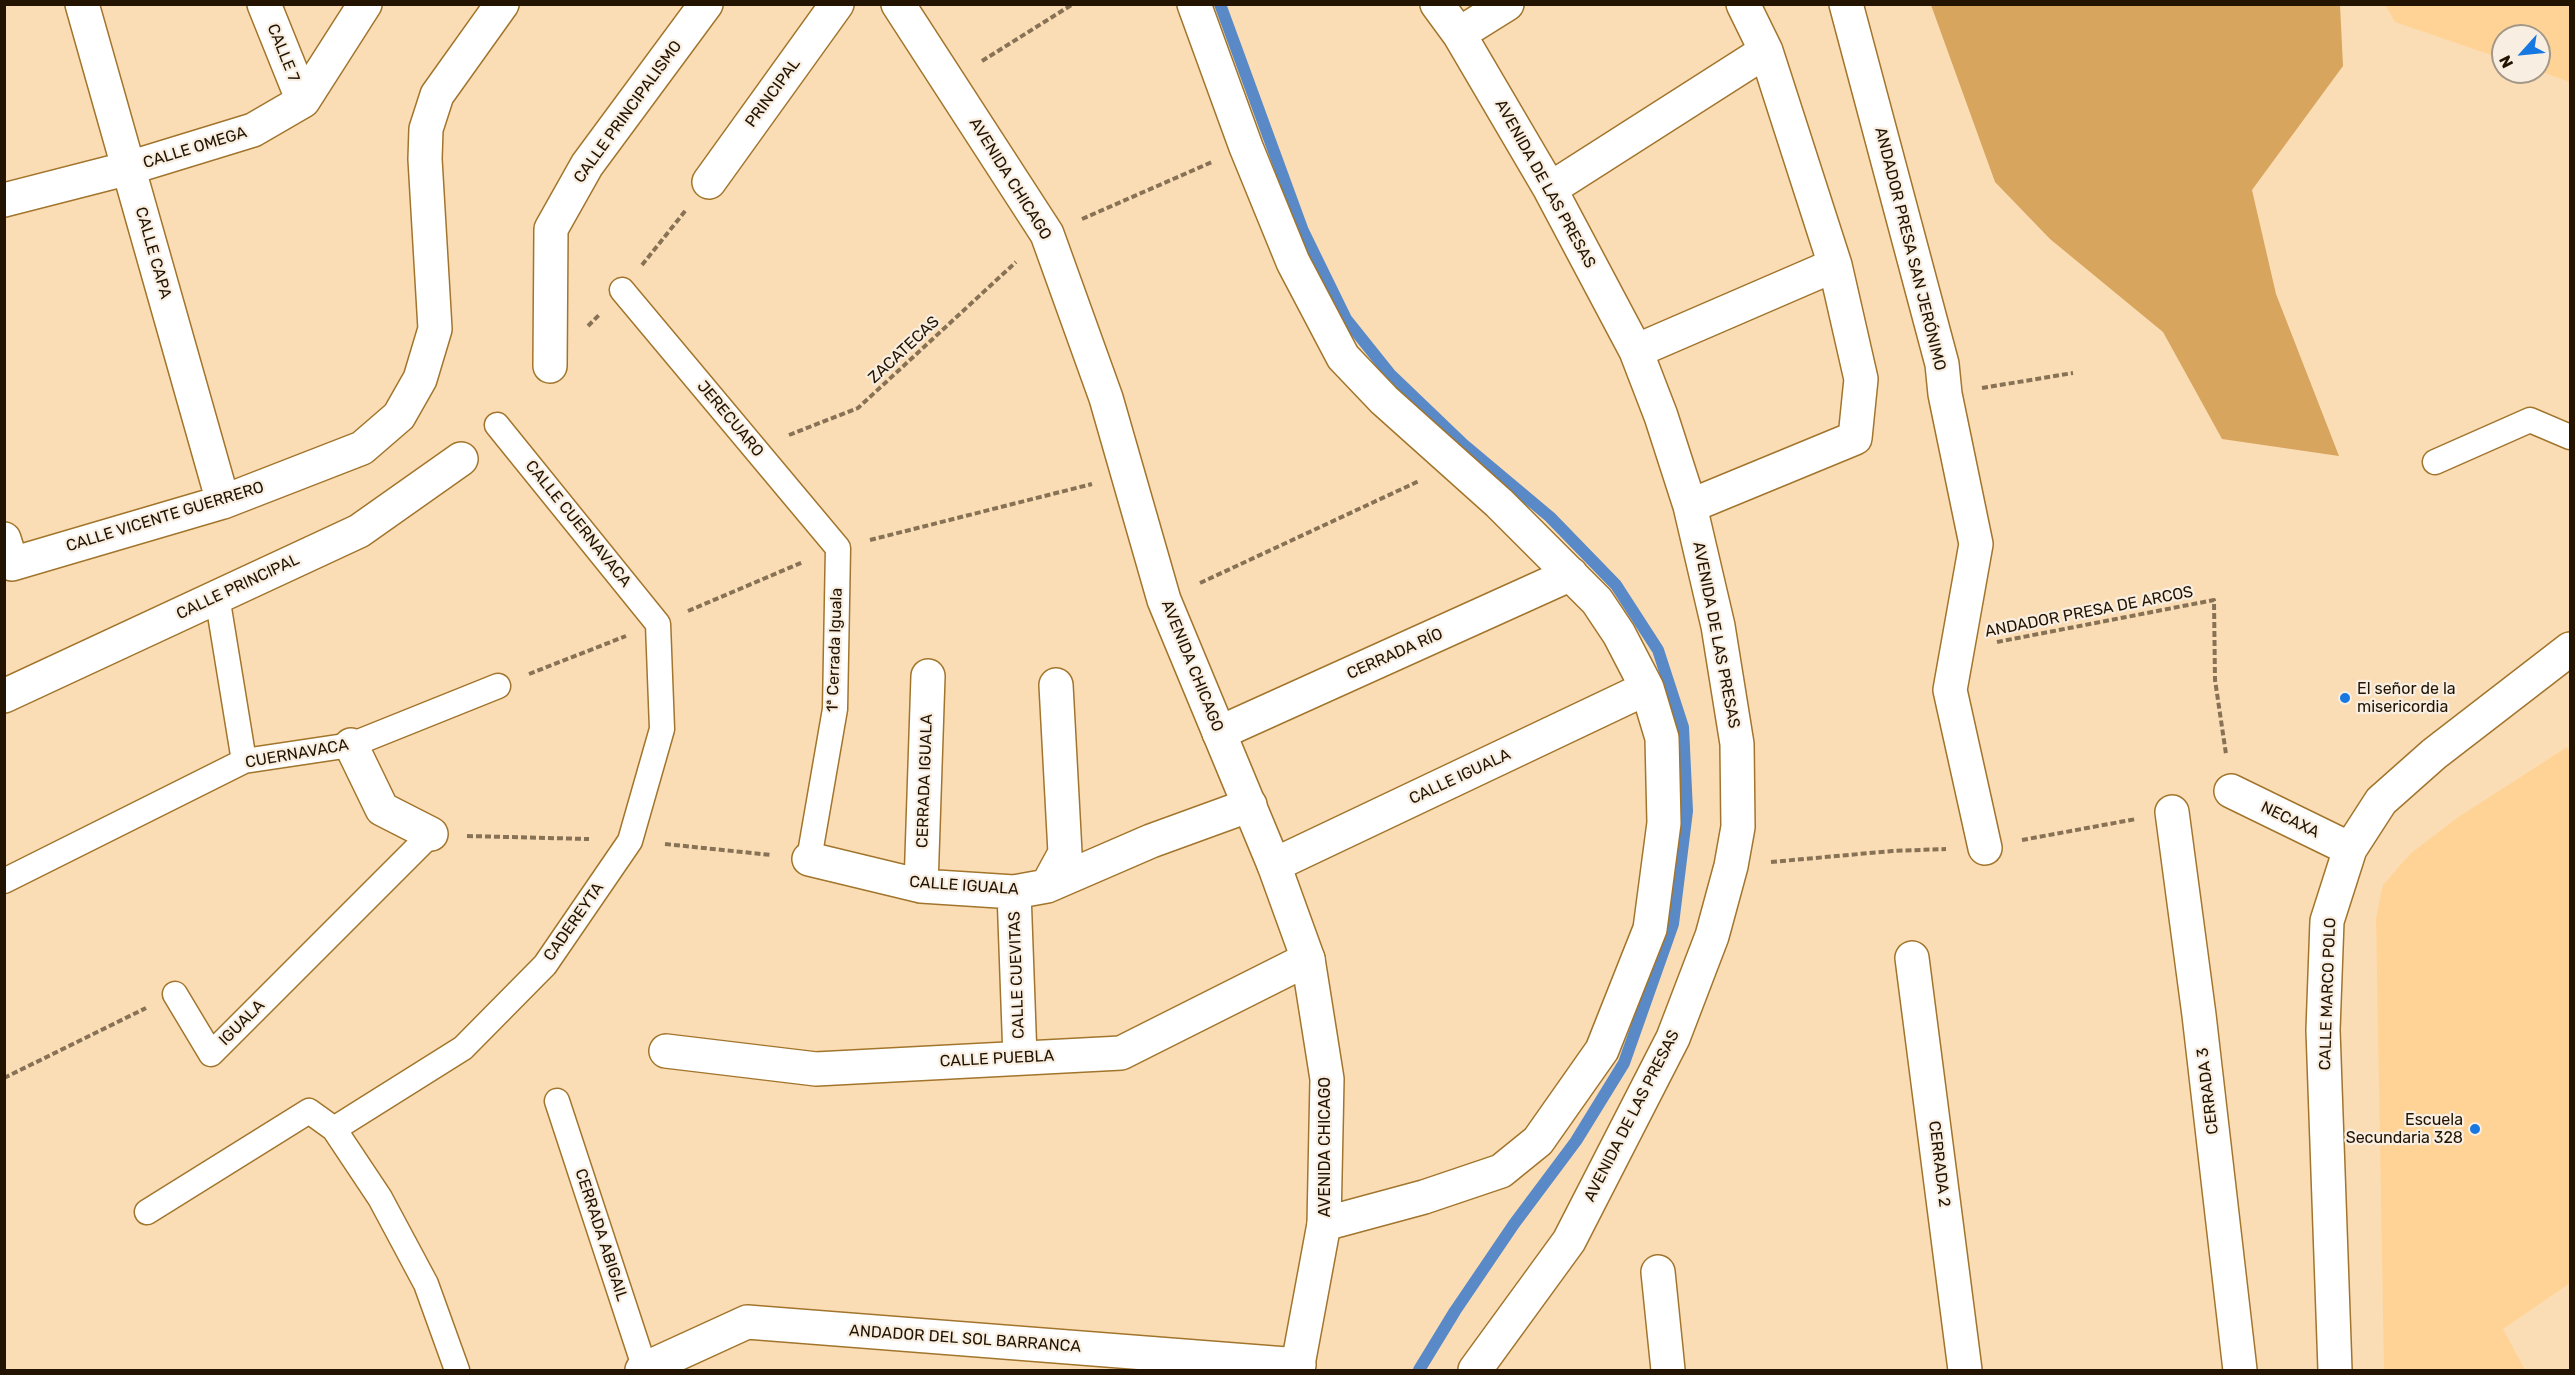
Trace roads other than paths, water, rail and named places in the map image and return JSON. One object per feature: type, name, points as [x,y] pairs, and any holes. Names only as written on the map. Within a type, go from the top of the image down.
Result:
[{"type":"street","name":"CALLE CAPA","points":[[82,4],[223,502]]},
{"type":"street","name":"CALLE 7","points":[[264,4],[303,101]]},
{"type":"street","name":"CALLE OMEGA","points":[[4,200],[129,168],[253,130],[303,101],[365,4]]},
{"type":"street","name":"CALLE VICENTE GUERRERO","points":[[8,551],[223,502],[362,448],[399,416],[420,379],[435,329],[426,129],[437,95],[502,4]]},
{"type":"street","name":"CALLE PRINCIPALISMO","points":[[550,366],[551,229],[587,165],[706,4]]},
{"type":"street","name":"PRINCIPAL","points":[[709,182],[837,4]]},
{"type":"street","name":"AVENIDA CHICAGO","points":[[898,4],[1047,234],[1106,398],[1164,600],[1250,804],[1308,959],[1327,1079],[1324,1224],[1298,1368]]},
{"type":"street","points":[[1194,4],[1246,147],[1293,262],[1343,357],[1384,400],[1499,503],[1597,601],[1619,634],[1647,688],[1662,738],[1664,823],[1650,929],[1602,1050],[1538,1141],[1502,1171],[1424,1197],[1324,1224]]},
{"type":"street","name":"AVENIDA DE LAS PRESAS","points":[[1437,4],[1459,34],[1550,189],[1636,351],[1661,416],[1690,506],[1718,626],[1737,744],[1738,827],[1731,866],[1712,936],[1673,1038],[1569,1240],[1475,1371]]},
{"type":"street","points":[[1459,34],[1508,4]]},
{"type":"street","points":[[1690,506],[1855,438],[1861,379],[1835,265],[1766,51],[1743,4]]},
{"type":"street","name":"ANDADOR PRESA SAN JERÓNIMO","points":[[1846,4],[1942,364],[1945,394],[1976,544],[1950,690],[1985,848]]},
{"type":"street","points":[[1550,189],[1766,51]]},
{"type":"street","points":[[1636,351],[1835,265]]},
{"type":"street","name":"CALLE PRINCIPAL","points":[[4,696],[359,531],[461,459]]},
{"type":"street","name":"CERRADA RÍO","points":[[1219,733],[1570,574]]},
{"type":"street","name":"CALLE MARCO POLO","points":[[2335,1371],[2323,1030],[2327,921],[2350,849],[2381,801],[2434,754],[2571,649]]},
{"type":"street","name":"CERRADA IGUALA","points":[[921,886],[928,676]]},
{"type":"street","points":[[1047,886],[1065,853],[1056,685]]},
{"type":"street","name":"CALLE IGUALA","points":[[1274,865],[1647,688]]},
{"type":"street","points":[[351,746],[382,809],[431,834]]},
{"type":"street","name":"NECAXA","points":[[2231,790],[2350,849]]},
{"type":"street","name":"CALLE IGUALA","points":[[808,859],[921,886],[1014,892],[1047,886],[1151,841],[1250,804]]},
{"type":"street","name":"CERRADA 3","points":[[2172,812],[2199,1015],[2240,1371]]},
{"type":"street","name":"CALLE CUEVITAS","points":[[1014,892],[1020,1058]]},
{"type":"street","name":"CERRADA 2","points":[[1912,958],[1965,1371]]},
{"type":"street","name":"CALLE PUEBLA","points":[[666,1051],[816,1069],[1121,1053],[1308,959]]},
{"type":"street","points":[[1658,1272],[1668,1371]]},
{"type":"street","name":"ANDADOR DEL SOL BARRANCA","points":[[644,1370],[747,1322],[1298,1368]]},
{"type":"lane","name":"JERECUARO","points":[[622,290],[838,548]]},
{"type":"lane","points":[[2435,462],[2530,420],[2571,437]]},
{"type":"lane","name":"CALLE CUERNAVACA","points":[[497,425],[658,624]]},
{"type":"lane","name":"1ª Cerrada Iguala","points":[[808,859],[835,709],[838,548]]},
{"type":"lane","points":[[217,596],[244,761]]},
{"type":"lane","name":"CADEREYTA","points":[[334,1129],[463,1048],[545,965],[630,840],[662,729],[658,624]]},
{"type":"lane","name":"CUERNAVACA","points":[[4,881],[244,761],[351,746],[498,686]]},
{"type":"lane","name":"IGUALA","points":[[175,993],[211,1054],[431,834]]},
{"type":"lane","name":"CERRADA ABIGAIL","points":[[557,1101],[644,1370]]},
{"type":"lane","points":[[147,1212],[309,1111],[334,1129],[380,1198],[426,1284],[457,1371]]},
{"type":"waterway","points":[[1220,4],[1303,231],[1346,319],[1390,374],[1463,444],[1550,517],[1616,585],[1658,650],[1683,727],[1687,811],[1673,924],[1624,1063],[1576,1141],[1514,1224],[1455,1311],[1419,1370]]},
{"type":"place","name":"El señor de la misericordia","points":[[2345,698]]},
{"type":"place","name":"Escuela Secundaria 328","points":[[2475,1129]]}]
